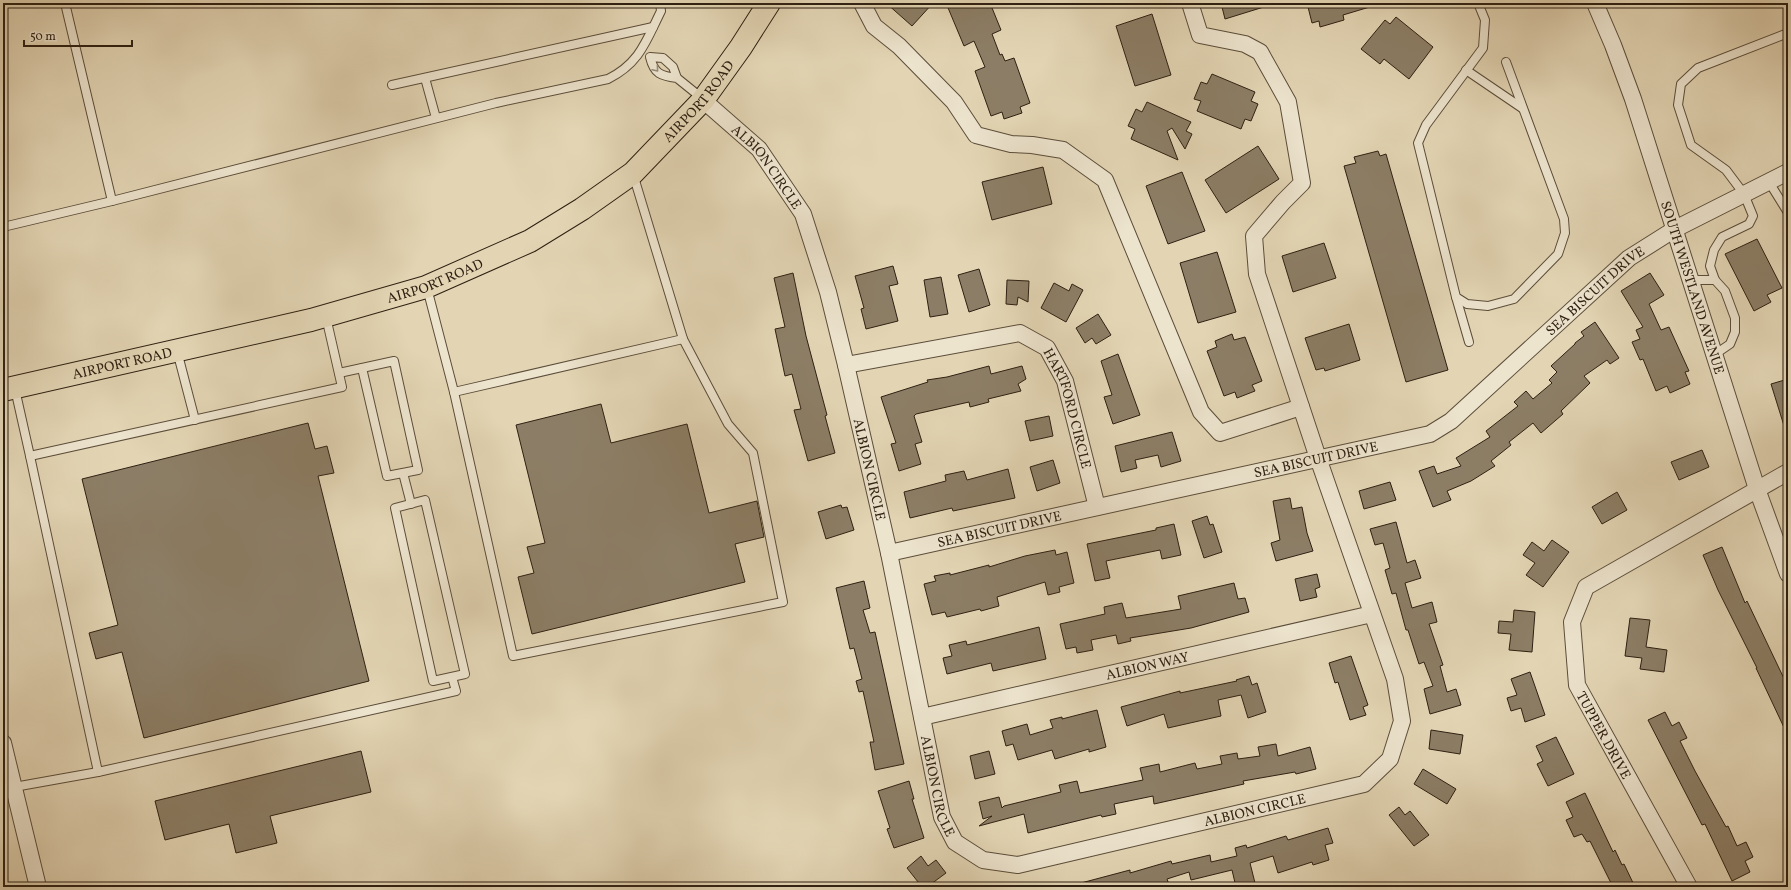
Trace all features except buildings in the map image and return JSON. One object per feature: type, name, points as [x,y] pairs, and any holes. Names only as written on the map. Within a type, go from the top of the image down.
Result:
[{"type":"highway","name":"AIRPORT ROAD","points":[[9,388],[177,351],[325,316],[426,287],[530,241],[582,209],[633,173],[704,100],[741,47],[769,3]]},
{"type":"street","points":[[862,3],[874,26],[899,46],[954,102],[976,135],[1011,144],[1032,145],[1063,150],[1104,180],[1201,412],[1220,433],[1301,407]]},
{"type":"street","name":"ALBION CIRCLE","points":[[704,100],[759,149],[803,214],[828,292],[846,365],[889,553],[942,817],[955,842],[983,860],[1018,865],[1364,784],[1390,759],[1402,721],[1395,679],[1318,458],[1257,274],[1254,236],[1283,202],[1302,183],[1288,102],[1260,52],[1245,44],[1200,35],[1190,3]]},
{"type":"street","name":"SOUTH WESTLAND AVENUE","points":[[1595,3],[1633,98],[1757,489],[1788,574]]},
{"type":"street","name":"SEA BISCUIT DRIVE","points":[[889,553],[1430,434],[1451,421],[1629,258],[1675,229],[1788,172]]},
{"type":"street","name":"HARTFORD CIRCLE","points":[[846,365],[1020,333],[1047,348],[1065,381],[1097,507]]},
{"type":"street","name":"TUPPER DRIVE","points":[[1689,887],[1577,685],[1572,622],[1586,587],[1788,472]]},
{"type":"street","name":"ALBION WAY","points":[[922,717],[1372,614]]},
{"type":"street","points":[[3,743],[8,788],[38,887]]},
{"type":"lane","points":[[65,3],[112,201]]},
{"type":"lane","points":[[3,227],[112,201],[496,103],[608,79],[623,71],[636,58],[661,11],[660,3]]},
{"type":"lane","points":[[1469,342],[1456,297],[1418,143],[1426,125],[1483,48],[1484,20],[1478,3]]},
{"type":"lane","points":[[392,85],[653,27]]},
{"type":"lane","points":[[1714,355],[1730,344],[1735,332],[1735,318],[1725,291],[1715,280],[1710,266],[1714,250],[1722,237],[1749,224],[1753,216],[1744,194],[1726,170],[1691,145],[1678,105],[1681,84],[1698,68],[1788,34]]},
{"type":"lane","points":[[641,50],[650,57],[663,58],[673,67],[677,78],[704,100]]},
{"type":"lane","points":[[650,57],[652,67],[663,76],[677,78]]},
{"type":"lane","points":[[1456,297],[1467,304],[1488,306],[1514,299],[1558,254],[1565,233],[1564,219],[1506,62]]},
{"type":"lane","points":[[1466,70],[1522,108]]},
{"type":"lane","points":[[425,78],[436,118]]},
{"type":"lane","points":[[426,287],[454,392],[513,656],[783,602],[753,453],[728,424],[683,339],[633,173]]},
{"type":"lane","points":[[1769,182],[1788,211]]},
{"type":"lane","points":[[1691,280],[1715,280]]},
{"type":"lane","points":[[30,456],[342,387],[325,316]]},
{"type":"lane","points":[[454,392],[683,339]]},
{"type":"lane","points":[[177,351],[195,420]]},
{"type":"lane","points":[[339,373],[394,361],[418,470],[387,476],[362,368]]},
{"type":"lane","points":[[9,388],[30,456],[98,772]]},
{"type":"lane","points":[[404,473],[411,504]]},
{"type":"lane","points":[[425,500],[465,674],[452,677],[433,681],[395,508],[425,500]]},
{"type":"lane","points":[[8,788],[98,772],[456,691],[452,677]]}]
